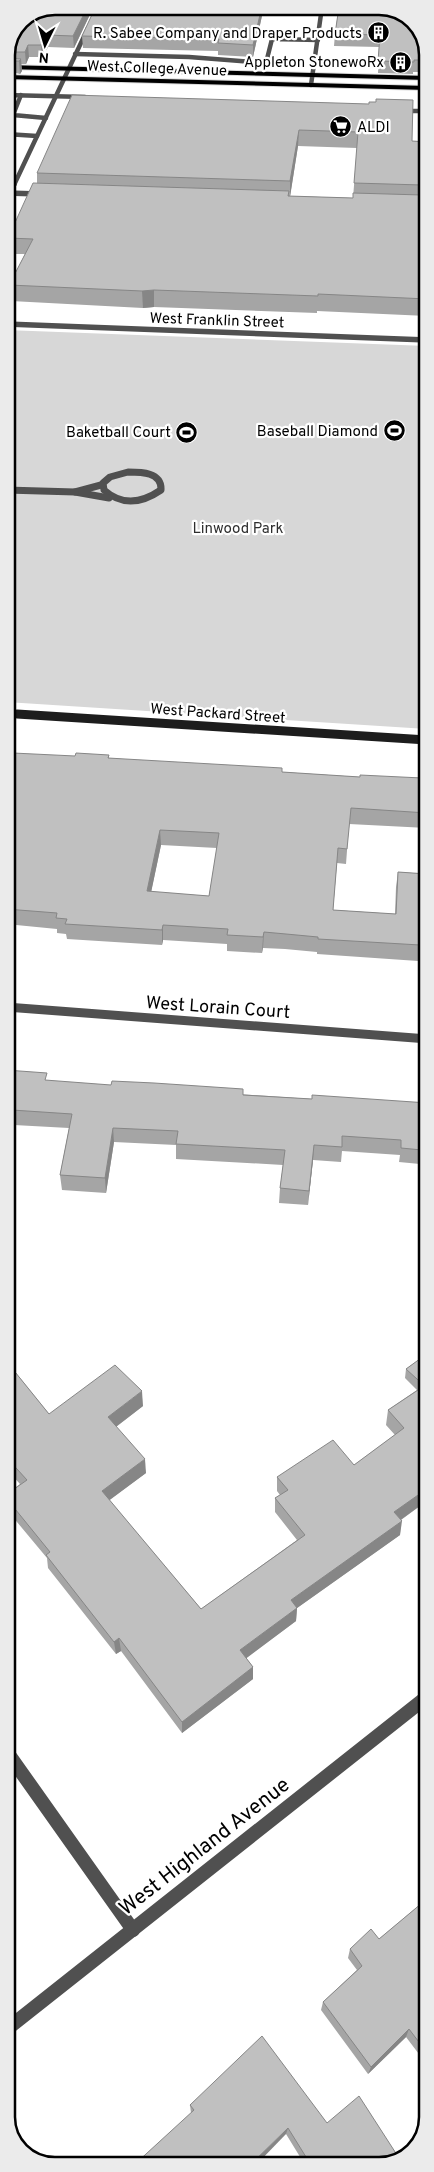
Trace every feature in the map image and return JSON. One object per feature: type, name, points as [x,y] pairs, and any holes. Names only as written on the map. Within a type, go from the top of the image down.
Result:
[{"type":"main road","name":"West College Avenue","points":[[15,67],[419,79]]},
{"type":"main road","name":"West College Avenue","points":[[15,77],[419,88]]},
{"type":"main road","points":[[378,87],[419,82]]},
{"type":"street","points":[[311,85],[321,15]]},
{"type":"street","points":[[15,179],[46,118],[90,22]]},
{"type":"street","points":[[75,54],[195,58],[266,63],[272,39],[318,40]]},
{"type":"street","points":[[218,72],[222,61]]},
{"type":"street","points":[[15,95],[87,97]]},
{"type":"street","points":[[15,109],[20,95]]},
{"type":"street","points":[[398,111],[419,112]]},
{"type":"street","points":[[15,114],[46,118]]},
{"type":"street","points":[[15,135],[37,136]]},
{"type":"street","points":[[15,193],[50,194]]},
{"type":"street","points":[[408,205],[419,206]]},
{"type":"street","name":"West Franklin Street","points":[[15,324],[419,340]]},
{"type":"street","points":[[15,490],[75,492],[131,501],[150,498],[161,490],[162,485],[155,476],[138,472],[118,473],[110,476],[101,485],[75,492]]},
{"type":"street","points":[[101,485],[102,490],[112,498]]},
{"type":"street","name":"West Packard Street","points":[[15,714],[419,739]]},
{"type":"street","name":"West Lorain Court","points":[[15,1008],[419,1038]]},
{"type":"street","name":"West Highland Avenue","points":[[15,2023],[419,1703]]},
{"type":"street","points":[[15,1763],[133,1930]]},
{"type":"green space","name":"Linwood Park","points":[[15,330],[419,346],[419,728],[15,703]]},
{"type":"building","points":[[55,15],[84,15],[73,36],[47,35],[41,45],[28,45],[25,52],[15,52],[18,40],[33,22],[40,18]]},
{"type":"building","points":[[92,15],[260,15],[253,45],[218,43],[219,39],[82,36]]},
{"type":"building","points":[[338,15],[389,16],[399,20],[414,35],[419,50],[419,60],[414,60],[414,62],[378,61],[380,35],[335,34]]},
{"type":"building","points":[[72,95],[369,104],[369,102],[376,102],[376,99],[413,100],[412,141],[419,141],[419,185],[354,183],[358,132],[299,130],[290,181],[37,173]]},
{"type":"building","points":[[33,183],[289,191],[288,196],[353,198],[353,193],[419,195],[419,299],[318,294],[318,296],[142,291],[15,285],[15,274],[33,239],[15,238],[15,223]]},
{"type":"building","points":[[15,753],[75,756],[76,753],[109,755],[108,758],[282,768],[282,772],[360,777],[360,775],[419,778],[419,812],[351,808],[347,849],[338,848],[333,910],[396,914],[398,872],[419,873],[419,945],[318,939],[318,937],[264,932],[263,937],[227,935],[228,929],[163,925],[162,930],[65,924],[67,919],[56,918],[57,913],[15,910]],"holes":[[[160,830],[219,833],[209,896],[147,891]]]},
{"type":"building","points":[[15,1071],[47,1073],[45,1080],[111,1085],[112,1081],[154,1083],[243,1089],[243,1095],[312,1099],[312,1095],[419,1102],[419,1150],[401,1148],[401,1140],[342,1136],[342,1147],[314,1145],[309,1191],[280,1188],[285,1150],[176,1144],[178,1131],[113,1128],[105,1178],[60,1175],[72,1114],[15,1110]]},
{"type":"building","points":[[419,1360],[419,1381],[406,1369]]},
{"type":"building","points":[[115,1365],[142,1391],[108,1417],[145,1459],[102,1491],[201,1609],[305,1535],[275,1498],[288,1490],[277,1477],[333,1440],[354,1465],[404,1428],[388,1410],[419,1389],[419,1494],[394,1512],[402,1521],[291,1600],[297,1608],[240,1650],[253,1667],[182,1722],[119,1638],[114,1642],[46,1555],[50,1552],[15,1509],[15,1488],[27,1480],[15,1467],[15,1372],[49,1414]]},
{"type":"building","points":[[419,1906],[419,2042],[409,2029],[371,2067],[323,2002],[362,1966],[350,1949],[371,1929],[379,1939]]},
{"type":"building","points":[[262,2036],[327,2123],[359,2096],[396,2153],[384,2157],[306,2157],[288,2128],[258,2157],[143,2157],[194,2110],[190,2105]]},
{"type":"place","name":"R. Sabee Company and Draper Products","points":[[378,33]]},
{"type":"place","name":"Appleton StonewoRx","points":[[400,62]]},
{"type":"place","name":"ALDI","points":[[341,127]]},
{"type":"place","name":"Baseball Diamond","points":[[394,431]]},
{"type":"place","name":"Baketball Court","points":[[187,432]]}]
